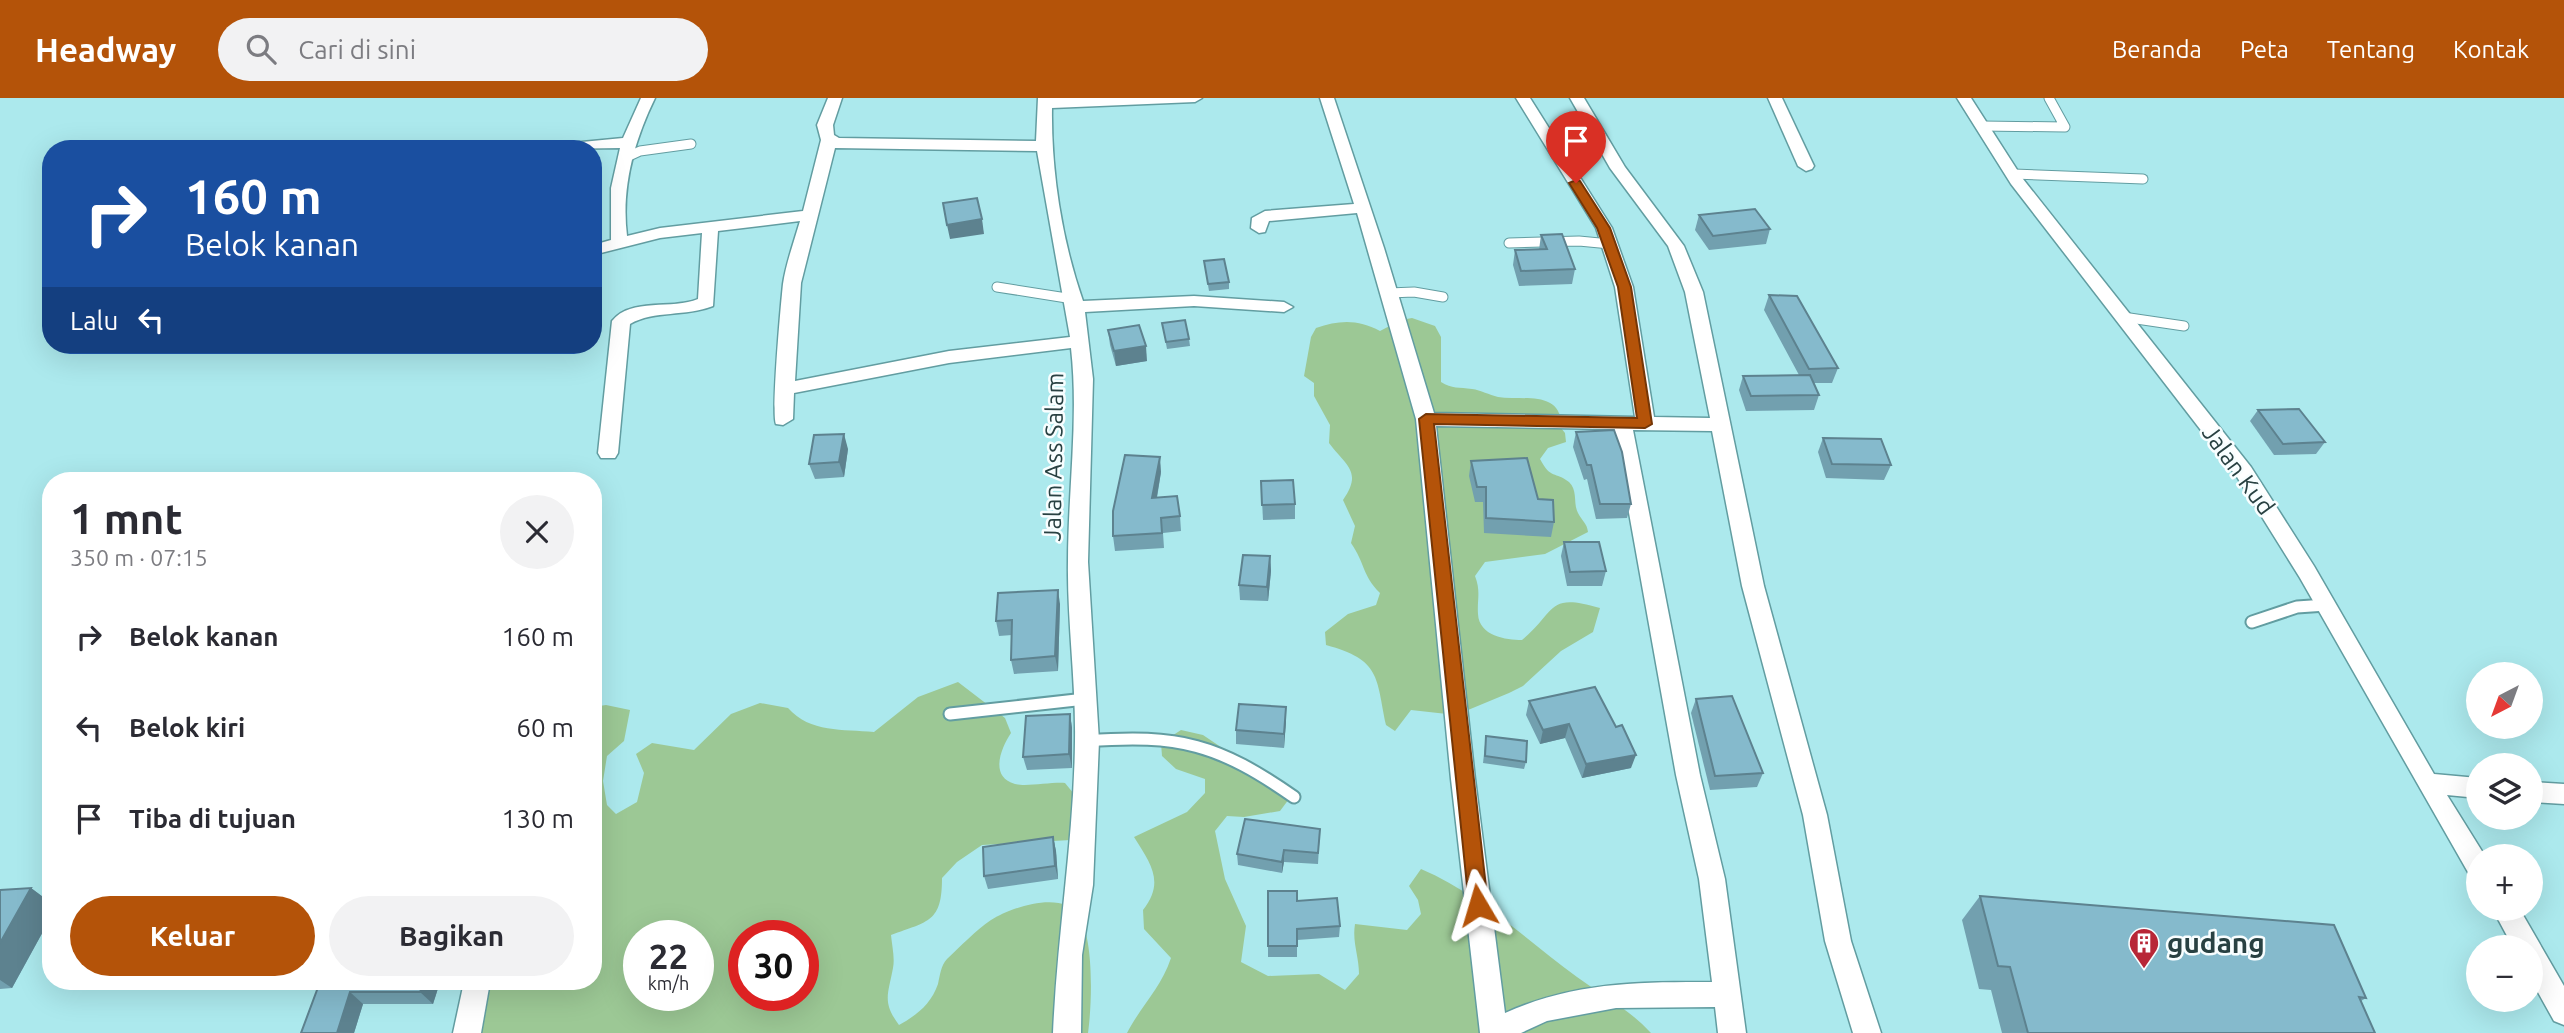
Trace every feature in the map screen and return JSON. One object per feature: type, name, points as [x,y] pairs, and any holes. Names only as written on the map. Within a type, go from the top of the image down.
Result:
[{"type":"street","points":[[620,244],[618,200],[628,150],[648,98]]},
{"type":"street","points":[[783,419],[792,283],[829,140],[825,125],[835,98]]},
{"type":"street","points":[[1045,101],[1195,98]]},
{"type":"street","points":[[1327,98],[1426,419],[1463,779],[1494,1033],[1544,1009],[1616,995],[1728,994]]},
{"type":"street","points":[[1523,98],[1604,228],[1628,306],[1634,423],[1688,775],[1712,878],[1732,1033]]},
{"type":"street","points":[[1577,98],[1618,168],[1676,246],[1694,292],[1753,586],[1815,815],[1838,940],[1867,1033]]},
{"type":"street","points":[[1775,98],[1806,166]]},
{"type":"street","name":"Jalan Kud","points":[[1964,98],[2013,174],[2244,472],[2326,605],[2466,846]]},
{"type":"street","name":"Jalan Ass Salam","points":[[1045,101],[1044,146],[1051,197],[1081,341],[1084,423],[1078,562],[1087,741],[1080,885],[1069,955],[1067,1033]]},
{"type":"street","points":[[829,140],[842,143],[1044,146]]},
{"type":"street","points":[[602,150],[628,150]]},
{"type":"street","points":[[1259,228],[1258,220],[1265,216],[1363,208]]},
{"type":"street","points":[[602,248],[660,233],[809,215]]},
{"type":"street","points":[[608,453],[621,321],[636,313],[689,308],[707,302],[710,228]]},
{"type":"street","points":[[1075,303],[1204,301],[1284,307]]},
{"type":"street","points":[[784,388],[949,357],[1081,341]]},
{"type":"street","points":[[1426,419],[1720,425]]},
{"type":"street","points":[[2427,783],[2466,787]]},
{"type":"street","points":[[2543,793],[2564,794]]},
{"type":"street","points":[[2543,975],[2564,1012]]},
{"type":"street","points":[[467,1033],[475,990]]},
{"type":"lane","points":[[1982,126],[2065,127],[2049,98]]},
{"type":"lane","points":[[628,150],[640,151],[691,144]]},
{"type":"lane","points":[[2013,174],[2143,179]]},
{"type":"lane","points":[[1509,243],[1579,241],[1610,244]]},
{"type":"lane","points":[[997,287],[1075,303]]},
{"type":"lane","points":[[1389,293],[1414,292],[1443,297]]},
{"type":"lane","points":[[2123,317],[2184,326]]},
{"type":"lane","points":[[2252,622],[2297,607],[2326,605]]},
{"type":"lane","points":[[950,714],[1085,699]]},
{"type":"lane","points":[[1087,741],[1125,737],[1169,739],[1206,745],[1263,774],[1294,797]]},
{"type":"green space","points":[[1412,318],[1435,326],[1441,337],[1441,382],[1498,397],[1539,399],[1555,407],[1566,442],[1548,448],[1540,459],[1550,473],[1572,485],[1577,509],[1588,532],[1545,554],[1485,562],[1475,576],[1478,614],[1483,627],[1501,638],[1522,640],[1561,603],[1570,602],[1600,608],[1593,632],[1561,651],[1523,686],[1456,715],[1411,710],[1395,731],[1386,725],[1377,683],[1367,664],[1357,657],[1326,645],[1325,632],[1348,614],[1376,605],[1380,593],[1370,580],[1351,543],[1355,526],[1343,500],[1352,482],[1350,469],[1329,443],[1330,425],[1314,396],[1314,383],[1304,376],[1311,337],[1316,328],[1348,322],[1364,324],[1380,331],[1401,320]]},
{"type":"green space","points":[[958,682],[1005,718],[1011,733],[1001,754],[1000,769],[1007,780],[1020,785],[1065,783],[1083,805],[1071,840],[982,845],[957,862],[942,878],[939,904],[931,918],[891,935],[894,964],[888,1004],[899,1025],[912,1017],[923,1008],[935,991],[945,961],[985,924],[1012,910],[1050,902],[1072,909],[1085,928],[1091,974],[1088,1033],[462,1033],[468,990],[602,990],[602,706],[630,710],[624,741],[607,756],[603,781],[607,805],[616,814],[637,802],[644,773],[636,754],[652,743],[694,750],[731,714],[760,703],[788,708],[806,722],[839,730],[874,732],[918,697]]},
{"type":"green space","points":[[1181,730],[1203,735],[1292,795],[1280,811],[1244,817],[1227,816],[1215,831],[1225,879],[1246,926],[1241,962],[1268,976],[1319,974],[1345,990],[1359,974],[1355,924],[1407,930],[1421,914],[1418,900],[1409,886],[1421,869],[1443,879],[1483,904],[1577,977],[1625,1010],[1651,1033],[1127,1033],[1162,979],[1171,958],[1144,929],[1143,910],[1150,900],[1154,882],[1146,856],[1134,837],[1187,812],[1205,793],[1205,779],[1176,769],[1162,756],[1161,743]]},
{"type":"building","points":[[977,198],[982,219],[947,225],[943,203]]},
{"type":"building","points":[[1755,209],[1770,229],[1713,236],[1699,215]]},
{"type":"building","points":[[1562,234],[1575,269],[1521,271],[1515,250],[1547,249],[1541,235]]},
{"type":"building","points":[[1224,259],[1229,282],[1208,284],[1204,261]]},
{"type":"building","points":[[1769,295],[1797,296],[1838,368],[1809,369]]},
{"type":"building","points":[[1185,320],[1189,339],[1166,342],[1162,323]]},
{"type":"building","points":[[1139,325],[1146,346],[1114,351],[1108,330]]},
{"type":"building","points":[[1810,375],[1819,395],[1751,396],[1743,376]]},
{"type":"building","points":[[2299,409],[2325,442],[2283,444],[2258,410]]},
{"type":"building","points":[[1614,430],[1622,452],[1631,504],[1600,504],[1591,465],[1587,465],[1576,432]]},
{"type":"building","points":[[844,434],[839,462],[809,464],[814,435]]},
{"type":"building","points":[[1823,438],[1881,439],[1891,465],[1832,464]]},
{"type":"building","points":[[1125,455],[1160,457],[1152,498],[1177,496],[1180,516],[1161,518],[1162,533],[1113,536],[1113,511]]},
{"type":"building","points":[[1527,458],[1538,499],[1553,500],[1554,522],[1486,518],[1486,487],[1477,487],[1471,461]]},
{"type":"building","points":[[1293,480],[1295,504],[1262,505],[1261,481]]},
{"type":"building","points":[[1564,542],[1599,542],[1606,571],[1570,572]]},
{"type":"building","points":[[1243,555],[1270,556],[1267,587],[1239,585]]},
{"type":"building","points":[[1058,590],[1055,656],[1011,660],[1012,620],[996,621],[998,593]]},
{"type":"building","points":[[1595,687],[1616,727],[1622,725],[1636,755],[1586,764],[1569,724],[1543,730],[1529,701]]},
{"type":"building","points":[[1732,696],[1763,773],[1715,776],[1696,699]]},
{"type":"building","points":[[1239,704],[1286,707],[1284,734],[1236,730]]},
{"type":"building","points":[[1070,714],[1069,754],[1023,757],[1026,716]]},
{"type":"building","points":[[1486,736],[1527,741],[1526,762],[1485,756]]},
{"type":"building","points":[[1245,819],[1320,829],[1318,853],[1284,850],[1282,862],[1237,854]]},
{"type":"building","points":[[1053,837],[1055,866],[984,876],[983,847]]},
{"type":"building","points":[[31,888],[0,943],[0,890]]},
{"type":"building","points":[[1268,891],[1297,891],[1297,901],[1337,898],[1340,926],[1297,929],[1297,946],[1268,946]]},
{"type":"building","points":[[1980,896],[2334,925],[2366,998],[2359,997],[2375,1033],[2028,1033],[2010,967],[1998,966]]},
{"type":"building","points":[[317,990],[421,990],[350,992],[337,1033],[301,1033]]},
{"type":"place","name":"gudang","points":[[2144,970]]},
{"type":"route","points":[[1478,905],[1426,419],[1645,424],[1624,287],[1604,228],[1576,183]]}]
